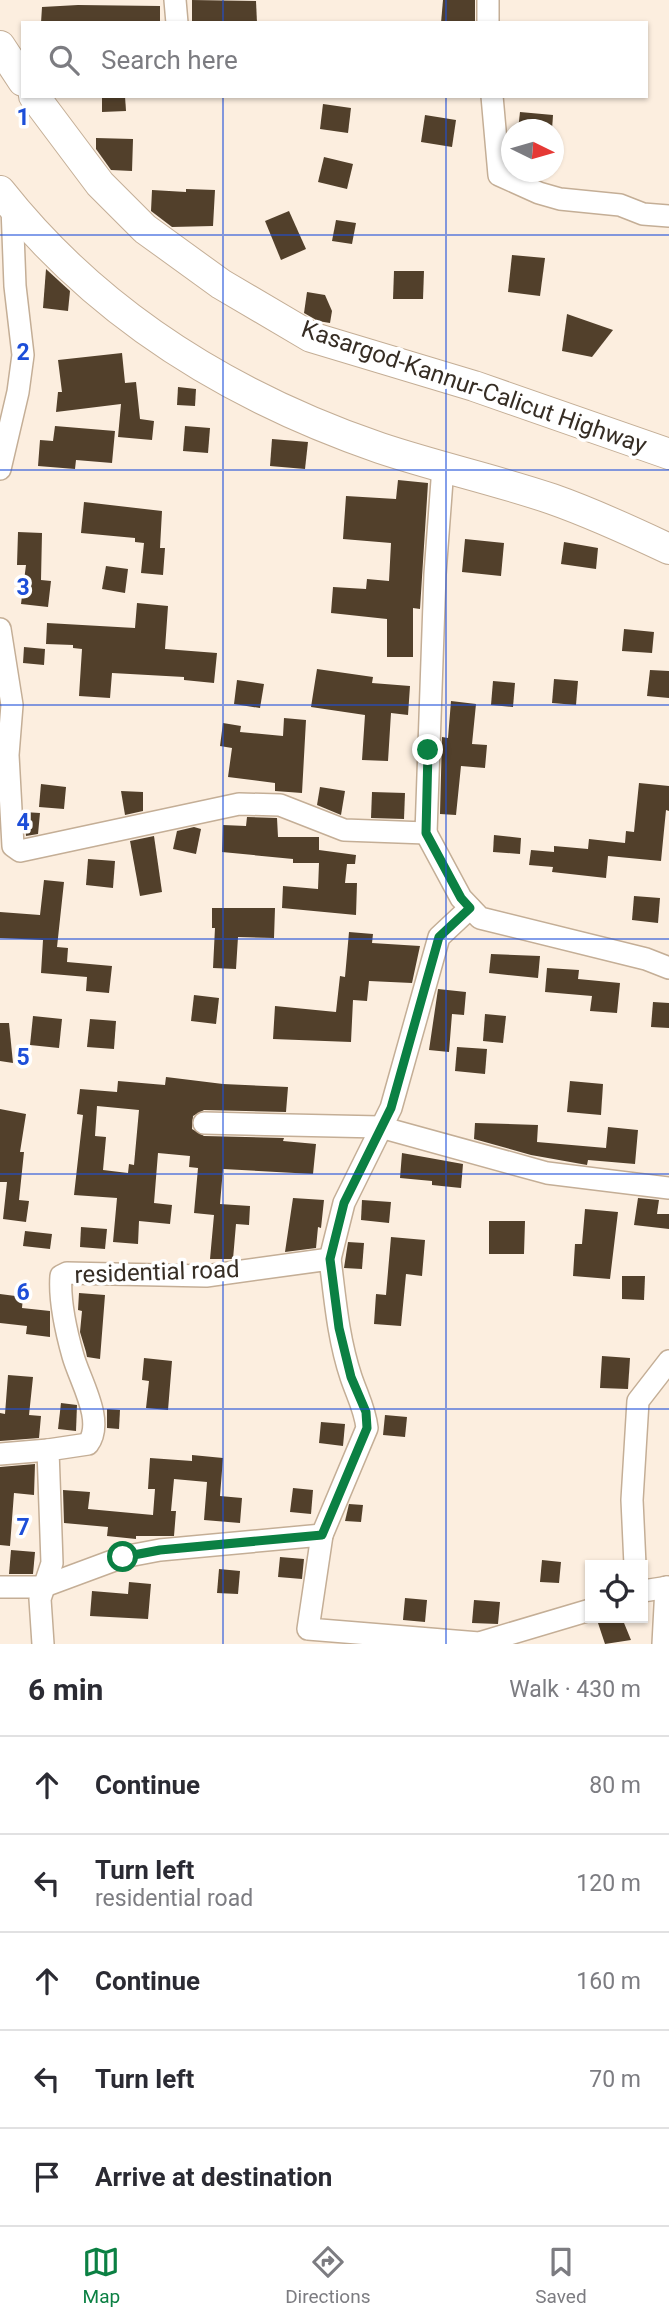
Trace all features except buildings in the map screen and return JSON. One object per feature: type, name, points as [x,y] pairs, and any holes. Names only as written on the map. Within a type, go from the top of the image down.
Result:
[{"type":"highway","points":[[0,46],[21,78]]},
{"type":"highway","name":"Kasargod-Kannur-Calicut Highway","points":[[36,98],[100,184],[145,229],[221,284],[311,337],[474,386],[669,454]]},
{"type":"highway","points":[[6,199],[25,223],[100,294],[167,348],[223,381],[285,411],[380,448],[551,499],[611,522],[669,549]]},
{"type":"street","points":[[175,0],[177,21]]},
{"type":"street","points":[[488,0],[488,21]]},
{"type":"street","points":[[492,98],[499,175],[539,193],[560,199],[620,205],[643,214],[669,216]]},
{"type":"street","points":[[0,468],[18,392],[23,355],[6,199]]},
{"type":"street","points":[[443,467],[435,575],[426,833],[461,898],[480,918],[646,959],[669,968]]},
{"type":"street","points":[[0,628],[10,822],[13,846],[20,851]]},
{"type":"street","points":[[0,859],[20,851],[239,804],[280,805],[344,830],[426,833]]},
{"type":"street","points":[[470,908],[439,937],[391,1108],[344,1203],[330,1259],[339,1328],[351,1377],[366,1412],[367,1428],[322,1535],[306,1637],[405,1636],[479,1643],[585,1611]]},
{"type":"street","points":[[204,1123],[380,1127],[547,1173],[669,1188]]},
{"type":"street","name":"residential road","points":[[47,1450],[88,1444],[93,1437],[92,1416],[63,1310],[61,1276],[67,1273],[206,1276],[330,1259]]},
{"type":"street","points":[[635,1560],[632,1500],[638,1401],[669,1362]]},
{"type":"street","points":[[0,1454],[47,1450],[52,1563],[42,1587],[43,1644]]},
{"type":"street","points":[[0,1587],[42,1587],[123,1557],[160,1550],[322,1535]]},
{"type":"street","points":[[648,1590],[667,1587],[663,1644]]},
{"type":"route","points":[[123,1557],[160,1550],[322,1535],[362,1445],[367,1428],[366,1412],[351,1377],[339,1328],[330,1259],[344,1203],[391,1108],[439,937],[470,908],[461,898],[426,833],[428,750]]}]
